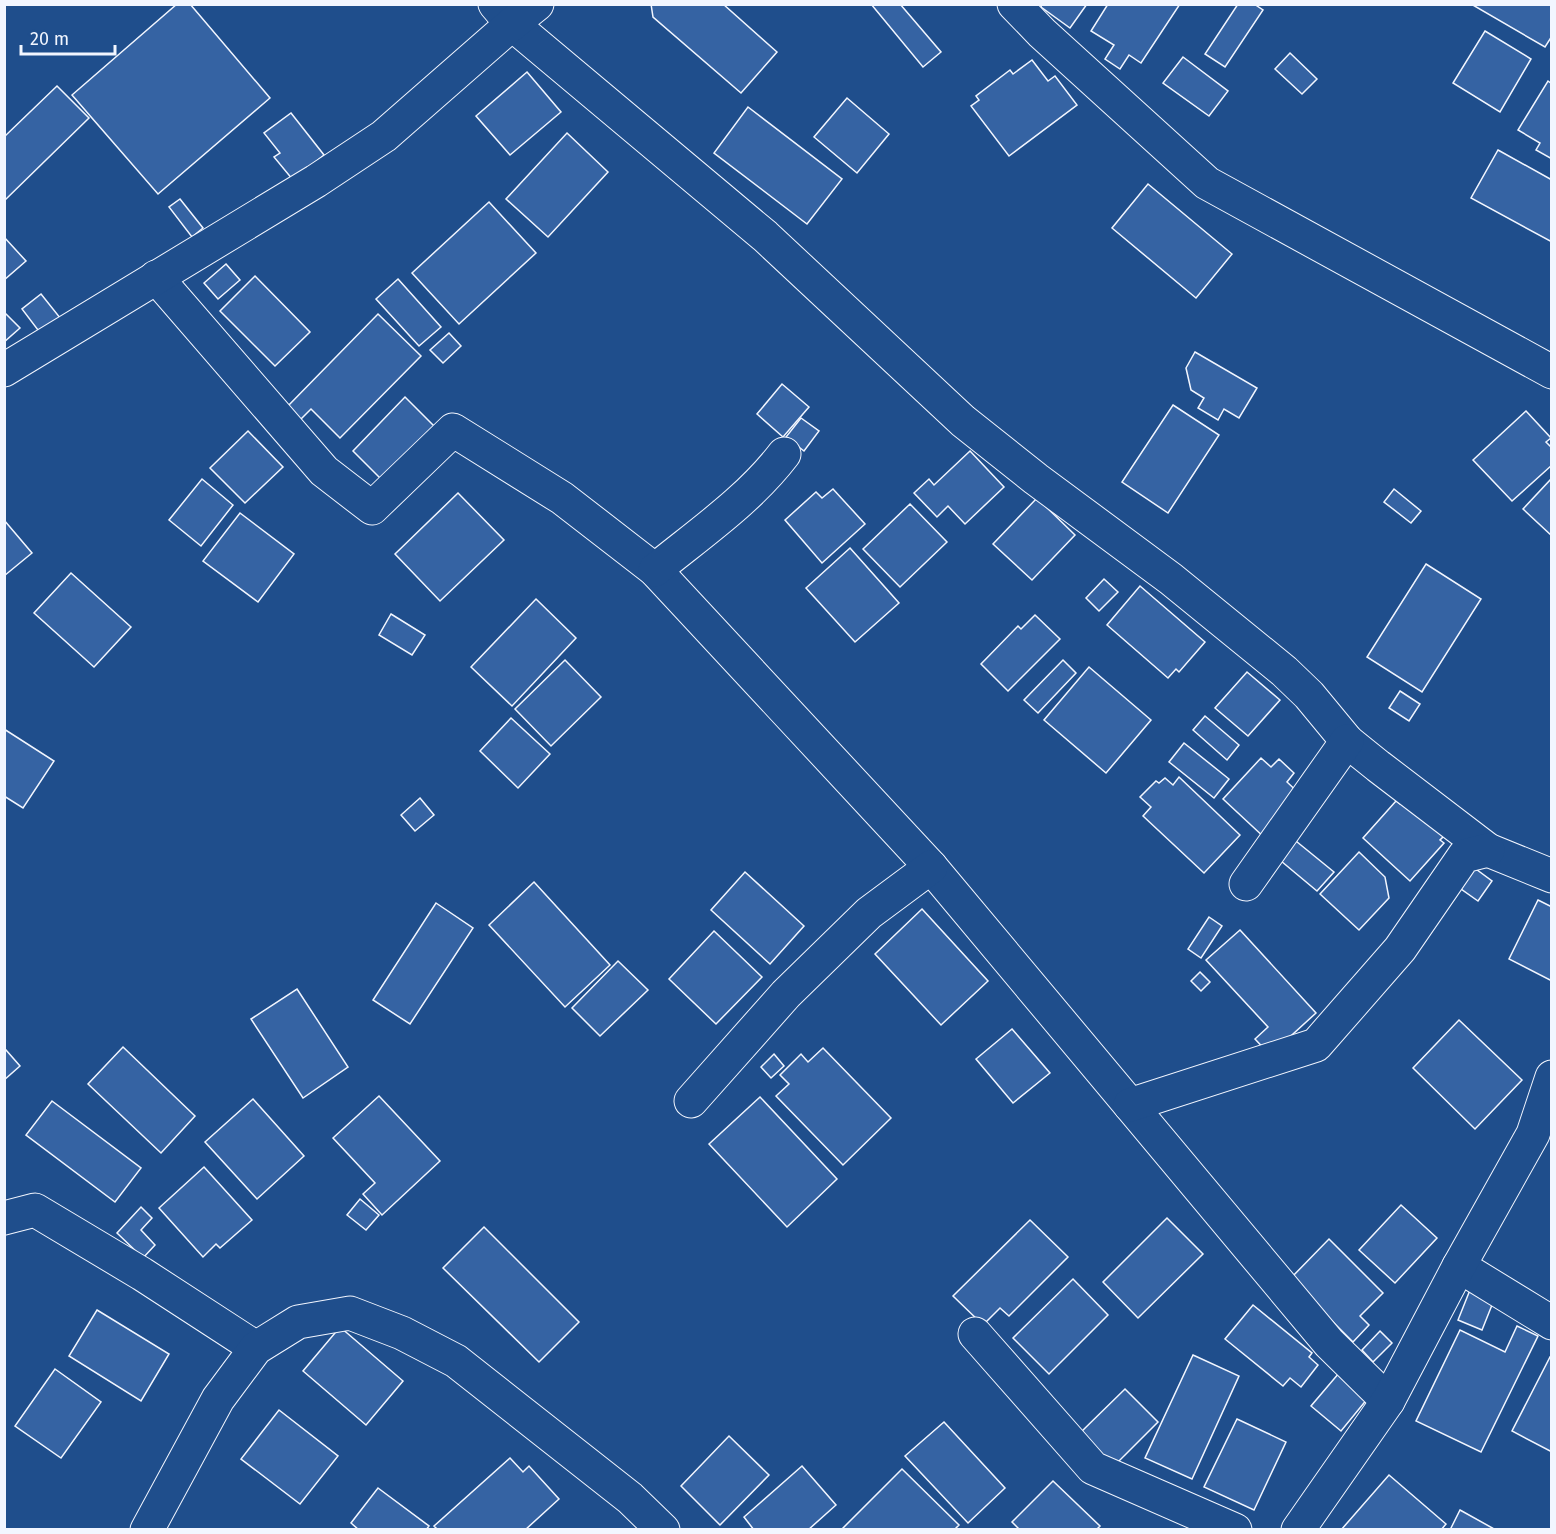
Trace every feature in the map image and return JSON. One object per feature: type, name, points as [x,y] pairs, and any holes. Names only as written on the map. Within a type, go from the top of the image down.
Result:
[{"type":"street","points":[[4,370],[316,181],[384,136],[504,14],[537,4]]},
{"type":"street","points":[[1014,4],[1042,33],[1207,183],[1551,372]]},
{"type":"street","points":[[504,14],[765,236],[963,421],[1036,479],[1171,579],[1284,671],[1309,695],[1347,741],[1488,850],[1551,876]]},
{"type":"street","points":[[156,277],[324,471],[372,508],[453,430],[562,498],[655,570],[931,867],[1329,1343],[1388,1401]]},
{"type":"street","points":[[655,570],[733,506],[773,468],[784,454]]},
{"type":"street","points":[[1246,884],[1347,741]]},
{"type":"street","points":[[1130,1105],[1316,1045],[1400,949],[1464,856],[1488,850]]},
{"type":"street","points":[[691,1101],[794,986],[869,913],[931,867]]},
{"type":"street","points":[[1298,1530],[1388,1401],[1459,1266],[1533,1134],[1551,1077]]},
{"type":"street","points":[[4,1218],[35,1210],[142,1274],[256,1348]]},
{"type":"street","points":[[1459,1266],[1551,1323]]},
{"type":"street","points":[[147,1530],[218,1399],[256,1348],[298,1322],[350,1313],[402,1333],[456,1362],[630,1498],[663,1530]]},
{"type":"street","points":[[975,1334],[1093,1468],[1236,1530]]},
{"type":"building","points":[[177,4],[190,4],[270,98],[158,194],[72,95]]},
{"type":"building","points":[[651,4],[723,4],[777,52],[741,93],[653,17]]},
{"type":"building","points":[[871,4],[900,4],[941,52],[923,67]]},
{"type":"building","points":[[1042,4],[1087,4],[1070,28],[1041,7]]},
{"type":"building","points":[[1108,4],[1180,4],[1141,63],[1129,55],[1120,69],[1105,59],[1114,45],[1091,31]]},
{"type":"building","points":[[1238,4],[1254,4],[1263,10],[1225,67],[1205,54]]},
{"type":"building","points":[[1471,4],[1552,4],[1552,36],[1545,47]]},
{"type":"building","points":[[1485,31],[1531,59],[1500,112],[1453,83]]},
{"type":"building","points":[[1290,53],[1317,79],[1302,94],[1275,69]]},
{"type":"building","points":[[1183,57],[1228,91],[1209,116],[1163,83]]},
{"type":"building","points":[[1032,60],[1048,81],[1055,76],[1077,105],[1009,156],[971,106],[979,100],[976,96],[1010,70],[1013,74]]},
{"type":"building","points":[[527,72],[561,112],[510,155],[476,116]]},
{"type":"building","points":[[1548,81],[1552,84],[1552,159],[1536,150],[1540,143],[1518,130]]},
{"type":"building","points":[[57,86],[89,118],[4,201],[4,137]]},
{"type":"building","points":[[847,98],[889,134],[857,173],[814,137]]},
{"type":"building","points":[[748,107],[842,179],[807,224],[714,153]]},
{"type":"building","points":[[291,113],[324,155],[293,180],[274,157],[280,153],[264,133]]},
{"type":"building","points":[[567,133],[608,172],[548,237],[506,199]]},
{"type":"building","points":[[1498,150],[1552,180],[1552,242],[1471,198]]},
{"type":"building","points":[[1148,184],[1232,254],[1196,298],[1112,228]]},
{"type":"building","points":[[180,199],[203,228],[192,237],[169,207]]},
{"type":"building","points":[[489,202],[536,253],[459,324],[412,273]]},
{"type":"building","points":[[4,237],[26,261],[4,280]]},
{"type":"building","points":[[226,264],[240,280],[218,299],[204,283]]},
{"type":"building","points":[[255,276],[310,332],[275,366],[220,311]]},
{"type":"building","points":[[398,279],[441,327],[419,346],[376,299]]},
{"type":"building","points":[[41,294],[61,319],[41,334],[22,309]]},
{"type":"building","points":[[4,312],[20,328],[4,342]]},
{"type":"building","points":[[378,314],[421,356],[340,438],[311,409],[299,421],[286,408]]},
{"type":"building","points":[[449,333],[461,346],[443,363],[430,350]]},
{"type":"building","points":[[1195,352],[1257,388],[1239,418],[1224,409],[1218,420],[1198,408],[1204,398],[1191,390],[1186,368]]},
{"type":"building","points":[[782,384],[809,407],[783,437],[757,414]]},
{"type":"building","points":[[405,397],[436,428],[384,482],[353,451]]},
{"type":"building","points":[[1173,405],[1219,435],[1168,513],[1122,482]]},
{"type":"building","points":[[1526,411],[1551,438],[1546,442],[1552,448],[1552,465],[1512,501],[1473,460]]},
{"type":"building","points":[[801,418],[819,431],[804,451],[786,437]]},
{"type":"building","points":[[248,431],[283,467],[245,503],[210,468]]},
{"type":"building","points":[[970,451],[1004,487],[965,524],[948,506],[937,517],[914,493],[929,479],[934,485]]},
{"type":"building","points":[[1552,478],[1552,536],[1523,509]]},
{"type":"building","points":[[202,479],[233,505],[201,546],[169,520]]},
{"type":"building","points":[[833,489],[865,524],[822,563],[785,520],[816,492],[822,498]]},
{"type":"building","points":[[1394,489],[1421,511],[1411,523],[1384,502]]},
{"type":"building","points":[[458,493],[504,540],[440,601],[395,554]]},
{"type":"building","points":[[1037,498],[1075,535],[1032,580],[993,544]]},
{"type":"building","points":[[910,504],[947,542],[900,587],[863,549]]},
{"type":"building","points":[[240,513],[294,554],[258,602],[203,561]]},
{"type":"building","points":[[4,520],[32,553],[4,576]]},
{"type":"building","points":[[850,548],[899,603],[855,642],[806,588]]},
{"type":"building","points":[[1426,564],[1481,599],[1422,692],[1367,657]]},
{"type":"building","points":[[71,573],[131,627],[94,667],[34,613]]},
{"type":"building","points":[[1104,579],[1118,592],[1099,611],[1086,598]]},
{"type":"building","points":[[1140,586],[1205,642],[1179,672],[1176,669],[1168,678],[1107,625]]},
{"type":"building","points":[[536,599],[576,638],[512,706],[471,667]]},
{"type":"building","points":[[391,614],[425,635],[412,655],[379,635]]},
{"type":"building","points":[[1035,615],[1060,639],[1008,691],[981,664],[1018,626],[1021,629]]},
{"type":"building","points":[[565,660],[601,697],[551,746],[515,709]]},
{"type":"building","points":[[1063,660],[1076,673],[1038,713],[1024,700]]},
{"type":"building","points":[[1089,667],[1151,720],[1106,773],[1044,720]]},
{"type":"building","points":[[1247,672],[1280,700],[1248,736],[1215,708]]},
{"type":"building","points":[[1400,691],[1420,704],[1409,721],[1389,708]]},
{"type":"building","points":[[1205,716],[1239,745],[1227,760],[1193,730]]},
{"type":"building","points":[[511,718],[550,754],[518,788],[480,751]]},
{"type":"building","points":[[4,729],[54,761],[23,808],[4,796]]},
{"type":"building","points":[[1184,743],[1229,779],[1214,798],[1169,762]]},
{"type":"building","points":[[1261,758],[1271,767],[1279,759],[1294,773],[1287,782],[1304,798],[1266,839],[1223,799]]},
{"type":"building","points":[[1179,777],[1240,835],[1204,873],[1143,816],[1151,807],[1140,797],[1156,781],[1159,783],[1165,778],[1173,785]]},
{"type":"building","points":[[420,798],[434,815],[415,831],[401,815]]},
{"type":"building","points":[[1396,801],[1400,804],[1402,801],[1445,835],[1440,840],[1444,843],[1410,881],[1363,838]]},
{"type":"building","points":[[1291,837],[1334,872],[1317,891],[1275,856]]},
{"type":"building","points":[[1359,852],[1385,877],[1389,898],[1359,930],[1320,894]]},
{"type":"building","points":[[1469,864],[1492,881],[1478,901],[1454,884]]},
{"type":"building","points":[[745,872],[804,926],[770,964],[711,910]]},
{"type":"building","points":[[534,882],[610,965],[565,1007],[489,925]]},
{"type":"building","points":[[1538,900],[1552,907],[1552,981],[1509,959]]},
{"type":"building","points":[[436,903],[473,928],[410,1024],[373,1000]]},
{"type":"building","points":[[922,909],[988,981],[941,1025],[875,954]]},
{"type":"building","points":[[1209,917],[1222,926],[1201,958],[1188,949]]},
{"type":"building","points":[[1240,930],[1316,1013],[1270,1055],[1255,1039],[1268,1027],[1206,960]]},
{"type":"building","points":[[714,931],[762,977],[716,1024],[669,979]]},
{"type":"building","points":[[618,961],[648,990],[600,1036],[572,1008]]},
{"type":"building","points":[[1200,972],[1210,982],[1201,991],[1191,981]]},
{"type":"building","points":[[297,989],[348,1067],[303,1098],[251,1019]]},
{"type":"building","points":[[1459,1020],[1522,1080],[1475,1129],[1413,1068]]},
{"type":"building","points":[[1012,1029],[1050,1073],[1013,1103],[976,1059]]},
{"type":"building","points":[[123,1047],[195,1116],[161,1153],[88,1084]]},
{"type":"building","points":[[823,1048],[891,1118],[843,1165],[776,1096],[789,1084],[780,1075],[801,1054],[808,1062]]},
{"type":"building","points":[[6,1050],[20,1066],[4,1080],[4,1051]]},
{"type":"building","points":[[774,1054],[784,1066],[771,1078],[761,1067]]},
{"type":"building","points":[[379,1096],[440,1161],[382,1215],[363,1194],[375,1183],[333,1138]]},
{"type":"building","points":[[760,1097],[837,1179],[787,1227],[709,1144]]},
{"type":"building","points":[[253,1099],[304,1156],[257,1199],[205,1142]]},
{"type":"building","points":[[52,1101],[141,1168],[115,1202],[26,1135]]},
{"type":"building","points":[[204,1167],[252,1220],[220,1248],[216,1244],[203,1257],[159,1208]]},
{"type":"building","points":[[360,1199],[379,1215],[366,1230],[347,1215]]},
{"type":"building","points":[[1401,1205],[1437,1238],[1395,1283],[1359,1250]]},
{"type":"building","points":[[141,1207],[152,1218],[141,1230],[155,1245],[143,1258],[117,1233]]},
{"type":"building","points":[[1167,1218],[1203,1254],[1138,1318],[1103,1282]]},
{"type":"building","points":[[1030,1220],[1068,1257],[1009,1316],[1000,1308],[983,1325],[953,1296]]},
{"type":"building","points":[[484,1227],[579,1322],[539,1362],[443,1268]]},
{"type":"building","points":[[1329,1239],[1383,1293],[1360,1316],[1369,1325],[1353,1342],[1290,1279]]},
{"type":"building","points":[[1073,1279],[1108,1315],[1049,1374],[1013,1338]]},
{"type":"building","points":[[1472,1285],[1496,1295],[1482,1330],[1458,1320]]},
{"type":"building","points":[[1253,1305],[1312,1353],[1309,1357],[1318,1365],[1301,1387],[1290,1378],[1283,1386],[1225,1339]]},
{"type":"building","points":[[97,1310],[169,1354],[141,1401],[69,1356]]},
{"type":"building","points":[[1517,1326],[1538,1336],[1481,1452],[1416,1421],[1460,1330],[1505,1352]]},
{"type":"building","points":[[340,1327],[403,1381],[366,1425],[303,1371]]},
{"type":"building","points":[[1380,1331],[1392,1343],[1373,1362],[1362,1350]]},
{"type":"building","points":[[1193,1355],[1239,1376],[1192,1479],[1145,1458]]},
{"type":"building","points":[[1550,1357],[1552,1358],[1552,1452],[1512,1431]]},
{"type":"building","points":[[55,1369],[101,1402],[61,1458],[15,1426]]},
{"type":"building","points":[[1339,1373],[1368,1398],[1341,1431],[1311,1406]]},
{"type":"building","points":[[1125,1389],[1158,1422],[1113,1467],[1080,1433]]},
{"type":"building","points":[[279,1410],[338,1456],[300,1504],[241,1459]]},
{"type":"building","points":[[1237,1419],[1286,1442],[1254,1510],[1204,1487]]},
{"type":"building","points":[[944,1422],[1005,1488],[968,1523],[905,1456]]},
{"type":"building","points":[[729,1436],[769,1475],[720,1525],[681,1486]]},
{"type":"building","points":[[510,1458],[523,1472],[529,1466],[559,1499],[525,1530],[438,1530],[434,1526]]},
{"type":"building","points":[[802,1466],[836,1505],[808,1530],[754,1530],[744,1517]]},
{"type":"building","points":[[902,1469],[959,1525],[954,1530],[841,1530]]},
{"type":"building","points":[[1389,1475],[1446,1524],[1441,1530],[1341,1530]]},
{"type":"building","points":[[1053,1481],[1100,1526],[1096,1530],[1020,1530],[1012,1522]]},
{"type":"building","points":[[378,1488],[429,1526],[426,1530],[359,1530],[351,1523]]},
{"type":"building","points":[[1460,1510],[1496,1530],[1450,1530]]}]
